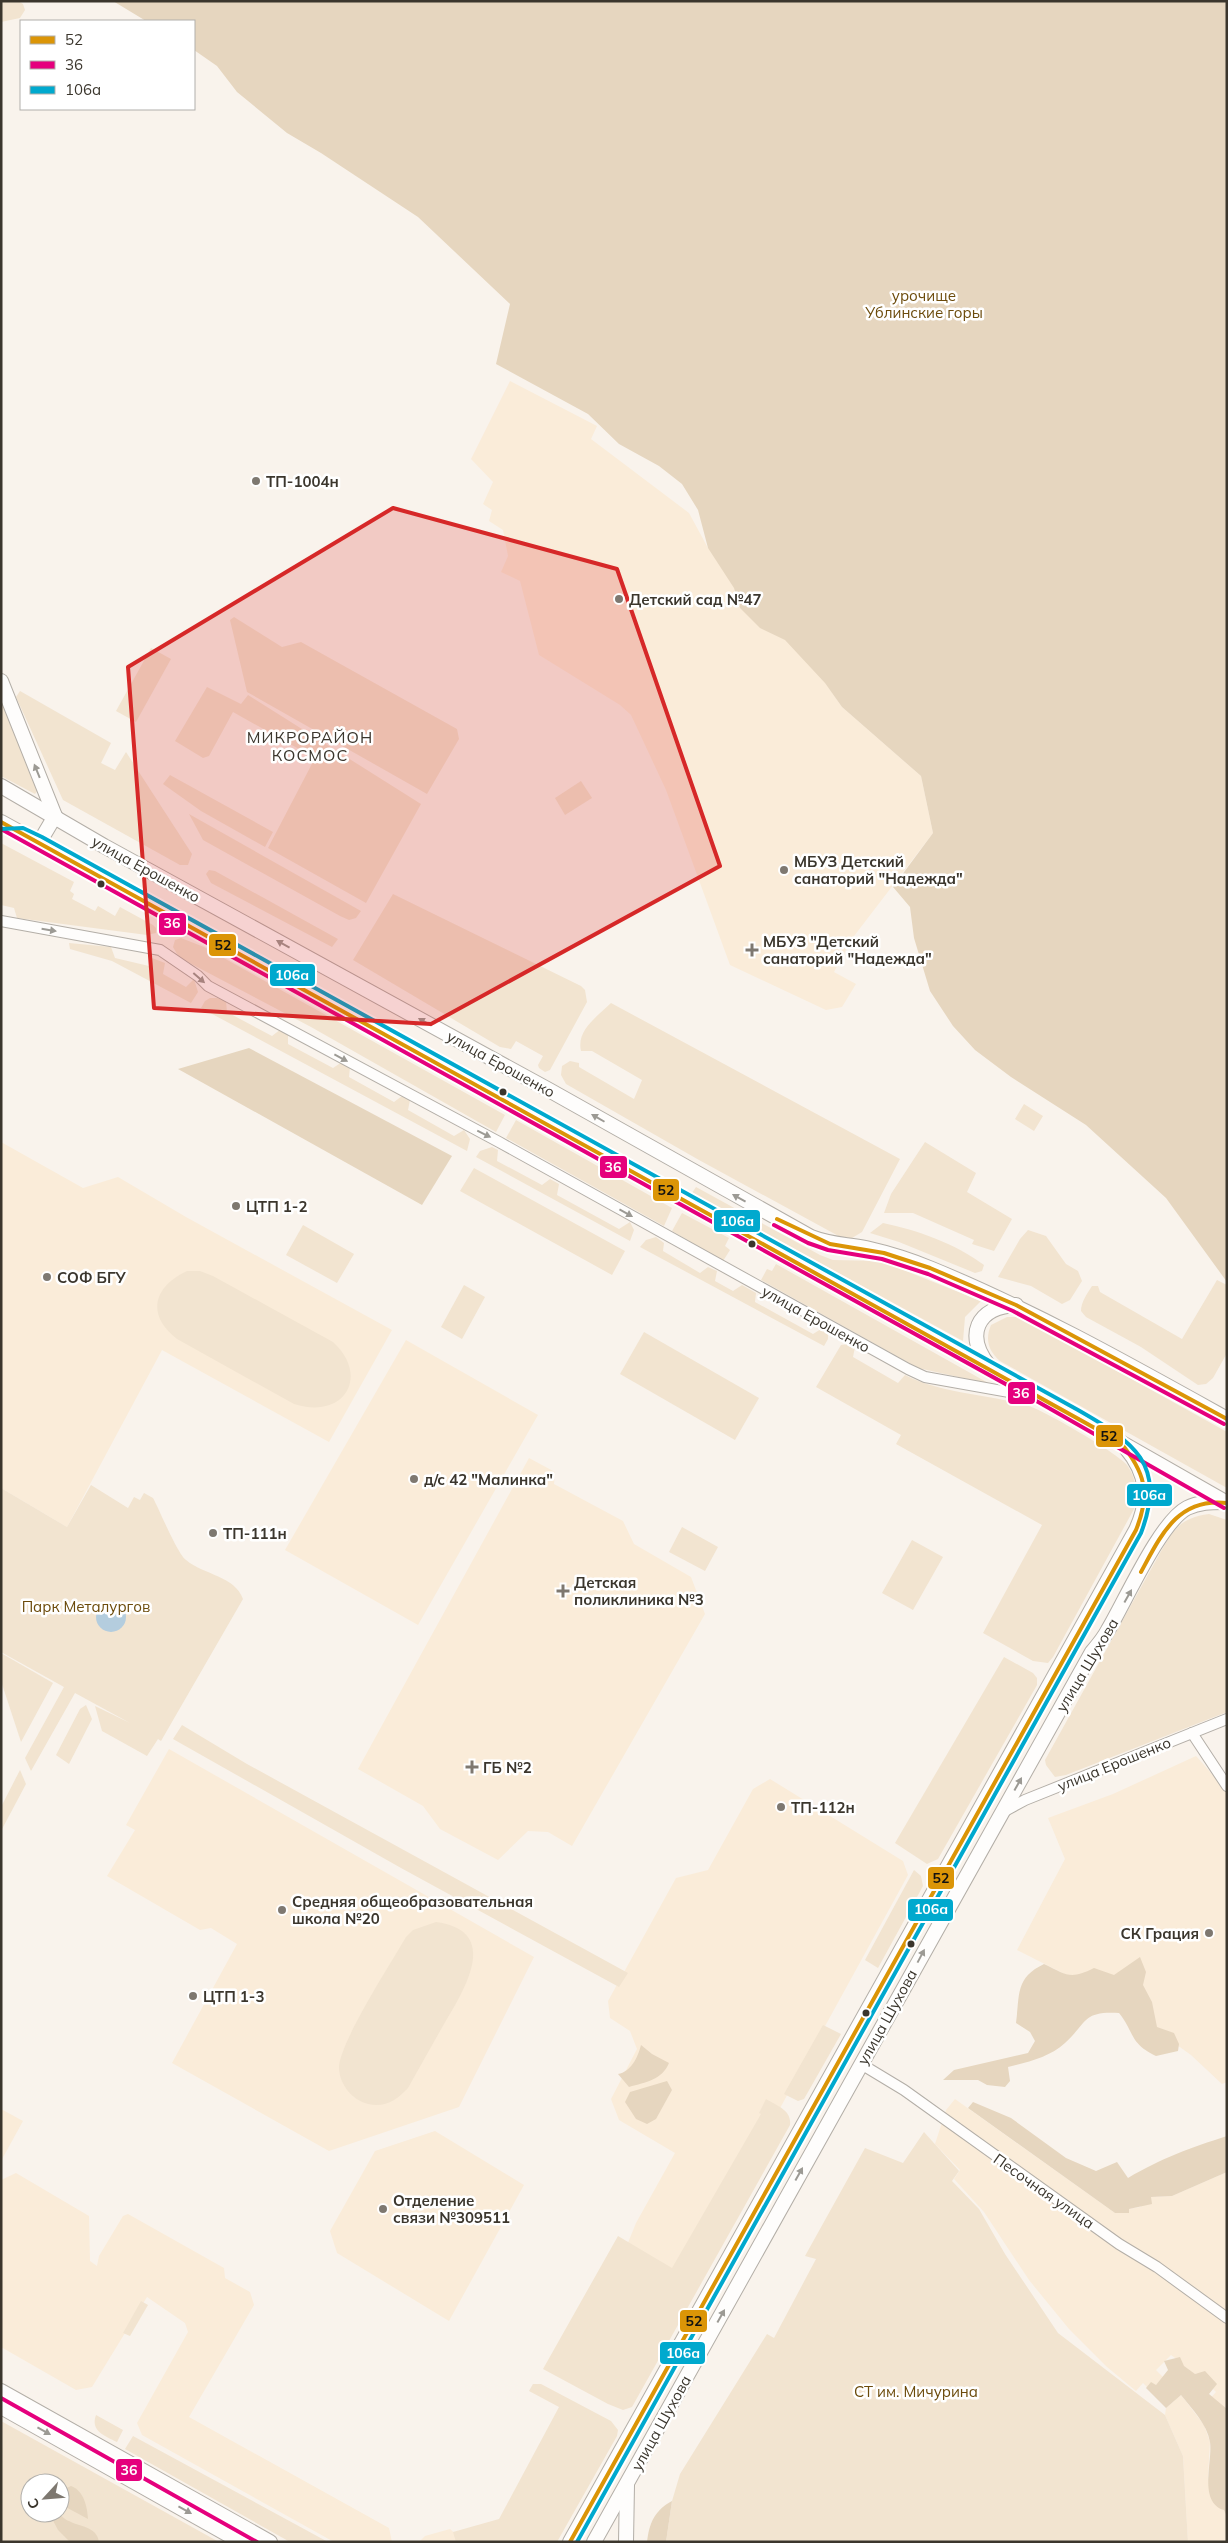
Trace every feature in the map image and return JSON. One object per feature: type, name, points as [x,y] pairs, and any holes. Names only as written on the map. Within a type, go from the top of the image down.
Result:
[{"type":"main road","points":[[1,681],[55,816],[39,843]]},
{"type":"main road","name":"улица Ерошенко","points":[[1,786],[104,846],[811,1237],[830,1244],[857,1246],[884,1252],[930,1268],[1016,1305],[1227,1419]]},
{"type":"main road","name":"улица Ерошенко","points":[[1,822],[991,1369],[1226,1502]]},
{"type":"main road","points":[[1,835],[22,834]]},
{"type":"main road","name":"улица Ерошенко","points":[[991,1369],[978,1348],[976,1327],[992,1310],[1003,1306],[1016,1305]]},
{"type":"main road","name":"улица Шухова","points":[[570,2542],[1141,1519],[1146,1501],[1144,1482],[1134,1458],[1120,1442]]},
{"type":"main road","name":"улица Шухова","points":[[594,2542],[654,2438],[943,1915],[1084,1667],[1108,1632],[1169,1524],[1185,1509],[1204,1502],[1226,1502]]},
{"type":"main road","points":[[843,2053],[861,2064]]},
{"type":"main road","points":[[808,2115],[826,2127]]},
{"type":"main road","points":[[1,2391],[270,2542]]},
{"type":"main road","points":[[1,2407],[241,2542]]},
{"type":"main road","points":[[636,2426],[654,2438]]},
{"type":"main road","points":[[614,2466],[629,2480],[626,2542]]},
{"type":"street","name":"улица Ерошенко","points":[[1,921],[160,950],[198,976],[208,986],[499,1142],[908,1369],[925,1377],[1043,1398]]},
{"type":"street","name":"улица Ерошенко","points":[[1003,1812],[1025,1800],[1227,1719]]},
{"type":"street","points":[[1192,1732],[1227,1786]]},
{"type":"street","name":"Песочная улица","points":[[861,2064],[904,2090],[1119,2244],[1157,2267],[1227,2318]]},
{"type":"highlighted area","points":[[393,508],[617,569],[720,866],[431,1024],[154,1008],[128,667]]},
{"type":"shaded area","points":[[510,381],[597,426],[591,439],[689,513],[708,548],[745,567],[842,707],[921,776],[933,833],[851,940],[834,972],[856,984],[842,1007],[826,1010],[730,965],[666,790],[631,715],[620,705],[539,655],[520,581],[501,572],[508,556],[503,530],[489,521],[492,510],[483,504],[493,482],[471,459]]},
{"type":"shaded area","points":[[1,1142],[83,1188],[118,1177],[186,1217],[392,1330],[329,1442],[162,1350],[67,1527],[1,1488]]},
{"type":"shaded area","name":"д/с 42 \"Малинка\"","points":[[406,1340],[538,1415],[418,1625],[285,1550]]},
{"type":"shaded area","points":[[529,1458],[555,1472],[554,1484],[623,1521],[634,1544],[691,1577],[705,1614],[572,1846],[548,1832],[528,1831],[498,1860],[440,1829],[423,1806],[358,1769]]},
{"type":"shaded area","points":[[169,1749],[534,1957],[459,2107],[329,2151],[172,2063],[237,1944],[211,1928],[200,1930],[107,1876],[135,1830],[126,1825]]},
{"type":"shaded area","points":[[1196,1756],[1227,1791],[1227,2082],[1222,2084],[1191,2055],[1110,1997],[1017,1950],[1065,1859],[1048,1818],[1113,1794]]},
{"type":"shaded area","points":[[770,1779],[903,1861],[908,1875],[684,2283],[623,2255],[636,2223],[675,2153],[619,2120],[611,2099],[637,2049],[630,2031],[610,2018],[608,2001],[676,1878],[708,1870],[753,1789]]},
{"type":"shaded area","points":[[955,2099],[1115,2213],[1129,2213],[1128,2209],[1140,2207],[1151,2197],[1172,2196],[1227,2172],[1227,2416],[1207,2402],[1216,2392],[1197,2373],[1190,2380],[1178,2360],[1171,2355],[1156,2370],[1163,2377],[1151,2391],[1143,2383],[1136,2391],[1107,2367],[1069,2329],[1029,2280],[984,2212],[954,2179],[960,2170],[935,2144],[946,2110]]},
{"type":"shaded area","points":[[1,2109],[23,2121],[1,2161]]},
{"type":"shaded area","points":[[435,2131],[524,2185],[449,2321],[337,2253],[330,2231],[375,2151]]},
{"type":"shaded area","points":[[16,2173],[89,2216],[90,2261],[97,2266],[99,2256],[123,2216],[128,2214],[224,2268],[225,2278],[250,2292],[254,2305],[189,2417],[389,2528],[392,2542],[334,2542],[142,2435],[137,2423],[188,2332],[185,2323],[147,2297],[92,2387],[76,2390],[1,2347],[1,2180]]},
{"type":"shaded area","points":[[1181,2395],[1204,2425],[1210,2442],[1208,2477],[1227,2517],[1227,2542],[1188,2542],[1183,2456],[1165,2415],[1166,2408]]},
{"type":"shaded area","points":[[450,2529],[464,2542],[419,2542],[425,2536]]},
{"type":"green space","points":[[1,1],[18,1],[23,4],[25,10],[20,18],[1,22]]},
{"type":"green space","name":"урочище Ублинские горы","points":[[113,1],[1227,1],[1227,1282],[1166,1198],[1086,1125],[1011,1077],[975,1050],[953,1026],[930,991],[914,938],[910,907],[893,887],[933,833],[921,776],[842,707],[825,683],[785,640],[760,628],[740,608],[734,588],[708,548],[698,510],[682,484],[659,466],[619,444],[588,414],[496,364],[510,304],[418,217],[321,153],[287,133],[237,92],[217,66],[195,51],[195,20],[144,20]]},
{"type":"green space","points":[[234,617],[282,647],[301,642],[457,729],[459,739],[427,794],[247,692],[230,620]]},
{"type":"green space","points":[[151,648],[171,659],[136,722],[116,711]]},
{"type":"green space","points":[[207,687],[241,704],[248,695],[421,804],[366,903],[268,848],[315,758],[233,712],[209,756],[203,758],[175,741]]},
{"type":"green space","points":[[20,691],[111,743],[101,763],[115,770],[126,752],[192,854],[188,865],[180,865],[63,800],[16,697]]},
{"type":"green space","points":[[1,699],[39,789],[35,794],[1,776]]},
{"type":"green space","points":[[170,775],[273,832],[265,847],[201,811],[163,784]]},
{"type":"green space","points":[[581,781],[592,798],[565,815],[555,798]]},
{"type":"green space","points":[[189,814],[361,911],[356,918],[349,920],[340,916],[203,840]]},
{"type":"green space","points":[[1,843],[74,882],[70,891],[74,894],[72,899],[95,911],[98,906],[115,916],[120,907],[153,925],[156,928],[156,933],[147,935],[17,918],[14,908],[1,905]]},
{"type":"green space","points":[[209,870],[215,871],[338,939],[332,947],[211,883],[206,874]]},
{"type":"green space","points":[[393,894],[581,986],[585,990],[587,1002],[550,1070],[545,1072],[539,1068],[538,1065],[543,1056],[516,1041],[511,1049],[500,1047],[353,960]]},
{"type":"green space","points":[[181,938],[204,947],[505,1115],[496,1132],[311,1027],[182,959],[173,947],[175,940]]},
{"type":"green space","points":[[69,943],[111,947],[115,958],[149,966],[152,958],[165,963],[163,974],[186,987],[194,979],[198,992],[191,1003],[112,961],[70,949]]},
{"type":"green space","points":[[210,998],[226,1001],[227,1012],[272,1036],[281,1029],[288,1034],[288,1044],[333,1068],[342,1062],[350,1067],[349,1077],[394,1102],[402,1096],[410,1100],[408,1110],[454,1136],[464,1130],[470,1139],[467,1151],[201,1008],[205,1001]]},
{"type":"green space","points":[[611,1003],[900,1159],[862,1232],[852,1238],[844,1239],[699,1160],[566,1084],[561,1075],[562,1066],[570,1061],[579,1063],[579,1067],[634,1099],[642,1080],[592,1051],[581,1051],[580,1043],[585,1030],[594,1018]]},
{"type":"green space","points":[[249,1048],[452,1156],[422,1205],[178,1069]]},
{"type":"green space","points":[[1024,1104],[1043,1116],[1034,1131],[1015,1119]]},
{"type":"green space","points":[[516,1120],[672,1208],[664,1226],[506,1138]]},
{"type":"green space","points":[[925,1142],[976,1173],[967,1192],[1012,1219],[994,1251],[972,1244],[974,1240],[913,1213],[884,1213],[891,1194]]},
{"type":"green space","points":[[492,1147],[498,1150],[497,1161],[542,1185],[550,1179],[559,1184],[557,1195],[619,1229],[630,1222],[634,1230],[630,1241],[476,1157],[480,1151]]},
{"type":"green space","points":[[474,1168],[625,1251],[612,1275],[460,1191]]},
{"type":"green space","points":[[696,1187],[820,1255],[833,1260],[881,1261],[981,1301],[965,1317],[963,1341],[692,1193]]},
{"type":"green space","points":[[682,1213],[729,1238],[725,1246],[730,1250],[723,1261],[672,1231]]},
{"type":"green space","points":[[883,1223],[923,1234],[949,1244],[984,1265],[982,1271],[975,1273],[899,1242],[870,1233]]},
{"type":"green space","points":[[303,1225],[354,1254],[337,1283],[286,1255]]},
{"type":"green space","points":[[1028,1230],[1046,1236],[1066,1264],[1078,1271],[1082,1281],[1070,1300],[1062,1304],[1031,1286],[998,1277],[1020,1239]]},
{"type":"green space","points":[[656,1237],[664,1243],[663,1251],[700,1273],[708,1267],[717,1271],[715,1281],[733,1291],[742,1285],[756,1293],[755,1302],[813,1334],[821,1329],[828,1333],[828,1339],[824,1346],[640,1247],[646,1240]]},
{"type":"green space","points":[[776,1264],[990,1384],[918,1368],[761,1280],[767,1269],[772,1271]]},
{"type":"green space","points":[[187,1271],[200,1271],[213,1276],[333,1342],[344,1355],[350,1369],[350,1381],[346,1392],[338,1401],[326,1406],[311,1407],[294,1404],[177,1339],[167,1330],[161,1320],[158,1302],[161,1293],[167,1285]]},
{"type":"green space","points":[[1217,1280],[1227,1285],[1227,1353],[1213,1378],[1206,1384],[1198,1385],[1141,1347],[1086,1317],[1081,1311],[1083,1301],[1092,1286],[1098,1286],[1100,1292],[1182,1339]]},
{"type":"green space","points":[[464,1285],[485,1297],[462,1339],[441,1327]]},
{"type":"green space","points":[[1007,1317],[1020,1317],[1227,1432],[1227,1488],[1000,1361],[990,1349],[988,1335],[991,1325]]},
{"type":"green space","points":[[644,1332],[759,1398],[735,1440],[620,1374]]},
{"type":"green space","points":[[849,1344],[855,1347],[853,1357],[898,1383],[905,1375],[934,1386],[1011,1401],[1035,1408],[1096,1442],[1127,1465],[1133,1476],[1135,1486],[1134,1509],[1048,1663],[1033,1661],[983,1633],[1042,1525],[896,1444],[901,1435],[816,1387],[841,1345]]},
{"type":"green space","name":"Парк Металургов","points":[[91,1485],[128,1508],[134,1497],[140,1500],[144,1493],[153,1498],[182,1556],[193,1565],[233,1585],[243,1599],[161,1741],[158,1739],[147,1756],[102,1731],[95,1706],[130,1723],[75,1693],[31,1771],[25,1758],[64,1687],[1,1652],[1,1488],[67,1527]]},
{"type":"green space","points":[[1209,1514],[1227,1520],[1227,1712],[1066,1775],[1055,1777],[1046,1765],[1045,1760],[1169,1537],[1184,1522],[1191,1518]]},
{"type":"green space","points":[[682,1527],[718,1547],[705,1571],[669,1552]]},
{"type":"green space","points":[[912,1540],[943,1557],[913,1610],[882,1593]]},
{"type":"green space","points":[[1,1653],[53,1683],[21,1742],[1,1681]]},
{"type":"green space","points":[[1004,1657],[1033,1673],[1037,1678],[1037,1685],[938,1859],[927,1864],[895,1843]]},
{"type":"green space","points":[[86,1705],[92,1719],[69,1764],[56,1755],[80,1709]]},
{"type":"green space","points":[[182,1725],[247,1764],[628,1973],[619,1987],[401,1868],[173,1739]]},
{"type":"green space","points":[[20,1770],[26,1784],[1,1831],[1,1807]]},
{"type":"green space","points":[[914,1870],[921,1876],[923,1886],[878,1968],[865,1960]]},
{"type":"green space","points":[[436,1922],[456,1928],[468,1937],[473,1949],[468,1979],[408,2088],[400,2096],[385,2104],[374,2105],[362,2102],[352,2095],[341,2079],[339,2067],[348,2040],[367,2002],[406,1937],[413,1930]]},
{"type":"green space","points":[[1140,1957],[1146,1972],[1143,1985],[1152,2002],[1157,2027],[1174,2033],[1179,2044],[1178,2051],[1156,2056],[1141,2047],[1119,2013],[1098,2014],[1087,2019],[1065,2043],[1053,2052],[1008,2067],[1010,2081],[1005,2087],[987,2085],[978,2080],[943,2080],[954,2070],[1028,2053],[1035,2041],[1030,2032],[1016,2023],[1019,1995],[1023,1981],[1035,1969],[1044,1964],[1069,1975],[1079,1974],[1094,1968],[1114,1975]]},
{"type":"green space","points":[[823,2025],[841,2034],[804,2099],[798,2101],[784,2094]]},
{"type":"green space","points":[[641,2045],[652,2054],[669,2063],[658,2077],[629,2087],[618,2074],[623,2073],[630,2067],[636,2059]]},
{"type":"green space","points":[[667,2081],[672,2090],[656,2119],[647,2124],[636,2119],[625,2102],[630,2092]]},
{"type":"green space","points":[[766,2099],[786,2112],[789,2116],[790,2125],[632,2407],[623,2410],[608,2404],[543,2369],[618,2236],[672,2268],[761,2114],[759,2113]]},
{"type":"green space","points":[[973,2102],[1011,2118],[1066,2158],[1096,2171],[1117,2162],[1128,2178],[1176,2154],[1227,2136],[1227,2172],[1172,2196],[1151,2197],[1152,2204],[1129,2209],[1129,2213],[1115,2213],[968,2108]]},
{"type":"green space","name":"СТ им. Мичурина","points":[[924,2132],[959,2171],[952,2181],[979,2209],[1005,2254],[1058,2333],[1165,2415],[1183,2456],[1188,2542],[666,2542],[672,2501],[680,2474],[767,2334],[774,2338],[816,2259],[805,2256],[865,2148],[903,2163]]},
{"type":"green space","points":[[141,2301],[148,2305],[130,2336],[123,2333]]},
{"type":"green space","points":[[1180,2357],[1184,2366],[1195,2374],[1205,2371],[1217,2384],[1209,2394],[1227,2409],[1227,2517],[1224,2510],[1216,2506],[1211,2499],[1208,2480],[1210,2442],[1206,2429],[1181,2395],[1166,2408],[1146,2388],[1151,2382],[1156,2385],[1168,2370],[1164,2361]]},
{"type":"green space","points":[[533,2384],[541,2384],[611,2421],[618,2430],[617,2436],[557,2542],[456,2542],[453,2532],[499,2519],[559,2407],[529,2391]]},
{"type":"green space","points":[[96,2415],[123,2430],[117,2442],[97,2429],[95,2425]]},
{"type":"green space","points":[[1,2421],[219,2542],[1,2542]]},
{"type":"green space","points":[[133,2436],[328,2542],[290,2542],[125,2449]]},
{"type":"green space","points":[[70,2486],[75,2488],[82,2495],[86,2504],[88,2519],[70,2509]]},
{"type":"green space","points":[[672,2501],[666,2542],[647,2542],[651,2523],[657,2513]]},
{"type":"green space","points":[[70,2521],[91,2530],[98,2537],[99,2542],[70,2542],[58,2530],[54,2523],[70,2523]]},
{"type":"water","points":[[111,1602],[121,1607],[126,1617],[121,1627],[111,1632],[101,1627],[96,1617],[101,1607]]},
{"type":"transit line","name":"52","points":[[1,822],[1120,1442],[1140,1473],[1144,1494],[1141,1517],[1136,1530],[570,2542]]},
{"type":"transit line","name":"106а","points":[[1,829],[23,828],[42,837],[1078,1410],[1115,1433],[1129,1445],[1140,1458],[1147,1472],[1150,1489],[1148,1509],[1141,1533],[577,2542]]},
{"type":"transit line","name":"36","points":[[1,829],[1040,1403],[1224,1508]]},
{"type":"transit line","name":"52","points":[[777,1219],[830,1244],[884,1253],[930,1268],[1016,1305],[1227,1419]]},
{"type":"transit line","name":"36","points":[[774,1225],[808,1243],[828,1250],[882,1259],[928,1274],[1013,1311],[1224,1424]]},
{"type":"transit line","name":"52","points":[[1141,1572],[1164,1532],[1184,1512],[1196,1506],[1210,1503],[1227,1503]]},
{"type":"transit line","name":"36","points":[[1,2398],[257,2542]]},
{"type":"place","name":"ТП-1004н","points":[[256,481]]},
{"type":"place","name":"Детский сад №47","points":[[619,599]]},
{"type":"place","name":"МБУЗ Детский санаторий \"Надежда\"","points":[[784,870]]},
{"type":"place","name":"МБУЗ \"Детский санаторий \"Надежда\"","points":[[752,950]]},
{"type":"place","name":"ЦТП 1-2","points":[[236,1206]]},
{"type":"place","name":"СОФ БГУ","points":[[47,1277]]},
{"type":"place","name":"д/с 42 \"Малинка\"","points":[[414,1479]]},
{"type":"place","name":"ТП-111н","points":[[213,1533]]},
{"type":"place","name":"Детская поликлиника №3","points":[[563,1591]]},
{"type":"place","name":"ГБ №2","points":[[472,1767]]},
{"type":"place","name":"ТП-112н","points":[[781,1807]]},
{"type":"place","name":"Средняя общеобразовательная школа №20","points":[[282,1910]]},
{"type":"place","name":"СК Грация","points":[[1209,1933]]},
{"type":"place","name":"ЦТП 1-3","points":[[193,1996]]},
{"type":"place","name":"Отделение связи №309511","points":[[383,2209]]},
{"type":"district","name":"МИКРОРАЙОН КОСМОС","points":[[310,746]]}]
